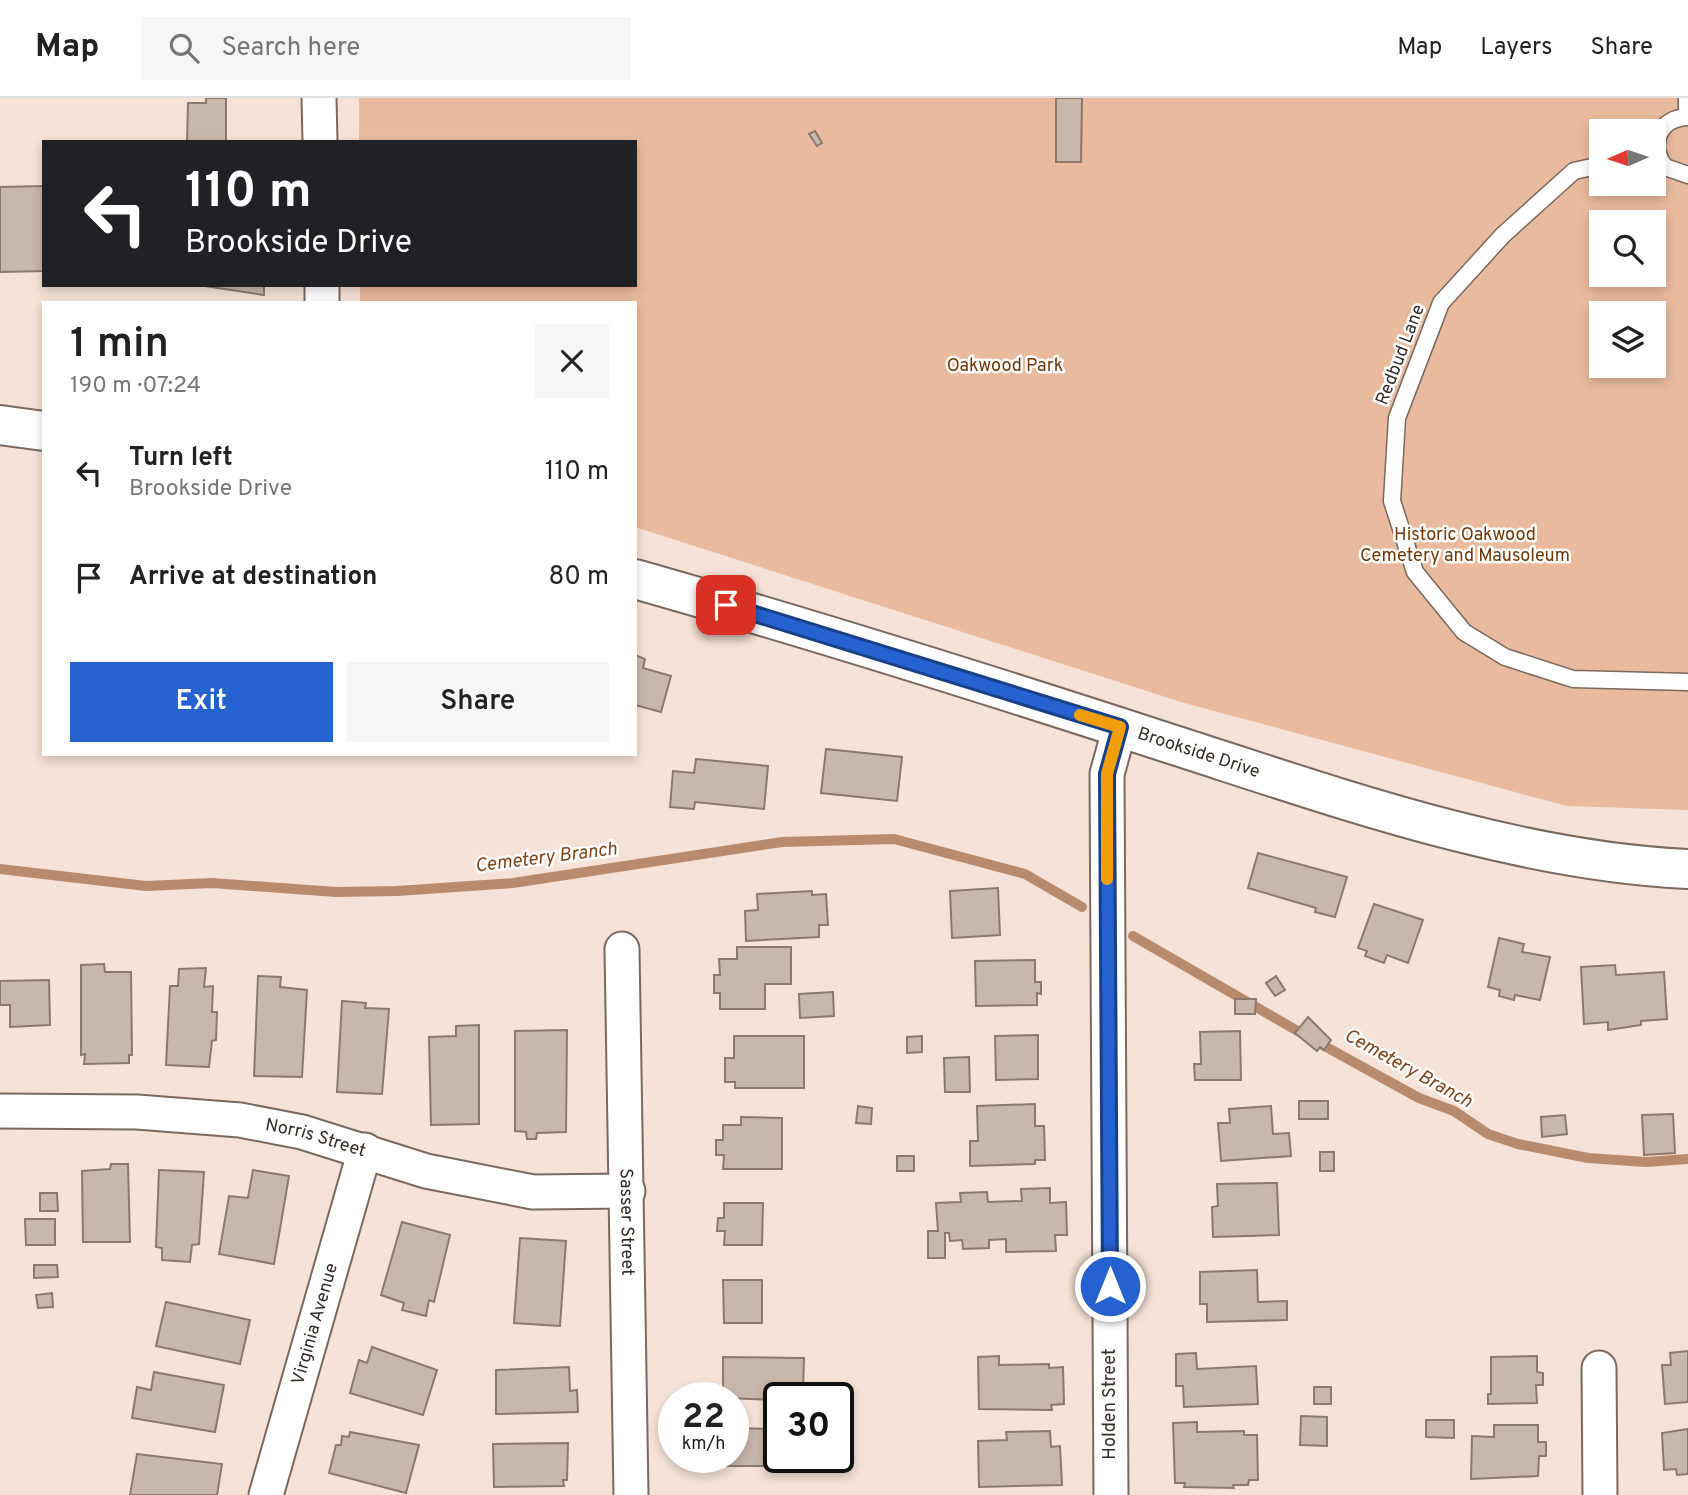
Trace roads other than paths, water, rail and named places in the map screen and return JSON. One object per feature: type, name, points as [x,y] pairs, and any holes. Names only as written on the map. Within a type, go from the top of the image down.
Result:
[{"type":"street","points":[[319,98],[320,140]]},
{"type":"street","points":[[0,425],[42,431]]},
{"type":"street","name":"Brookside Drive","points":[[637,580],[1120,727],[1293,783],[1493,839],[1597,861],[1688,869]]},
{"type":"street","name":"Holden Street","points":[[1111,1495],[1107,774],[1120,727]]},
{"type":"street","name":"Sasser Street","points":[[622,949],[631,1495]]},
{"type":"street","name":"Norris Street","points":[[0,1111],[136,1112],[240,1120],[302,1132],[426,1171],[533,1192],[628,1191]]},
{"type":"street","name":"Virginia Avenue","points":[[266,1495],[365,1150]]},
{"type":"street","points":[[1599,1368],[1600,1495]]},
{"type":"lane","points":[[1666,125],[1687,117],[1687,98]]},
{"type":"lane","name":"Redbud Lane","points":[[1589,167],[1574,170],[1503,235],[1441,303],[1397,418],[1392,501],[1415,572],[1464,632],[1506,657],[1573,679],[1688,682]]},
{"type":"lane","points":[[1666,167],[1688,175]]},
{"type":"waterway","name":"Cemetery Branch","points":[[0,869],[146,886],[212,883],[336,892],[397,891],[513,883],[782,842],[894,839],[1025,874],[1082,907]]},
{"type":"waterway","name":"Cemetery Branch","points":[[1133,936],[1419,1098],[1454,1111],[1488,1134],[1518,1144],[1588,1158],[1646,1162],[1688,1159]]},
{"type":"park label","name":"Oakwood Park","points":[[1005,366]]},
{"type":"park label","name":"Historic Oakwood Cemetery and Mausoleum","points":[[1465,545]]}]
